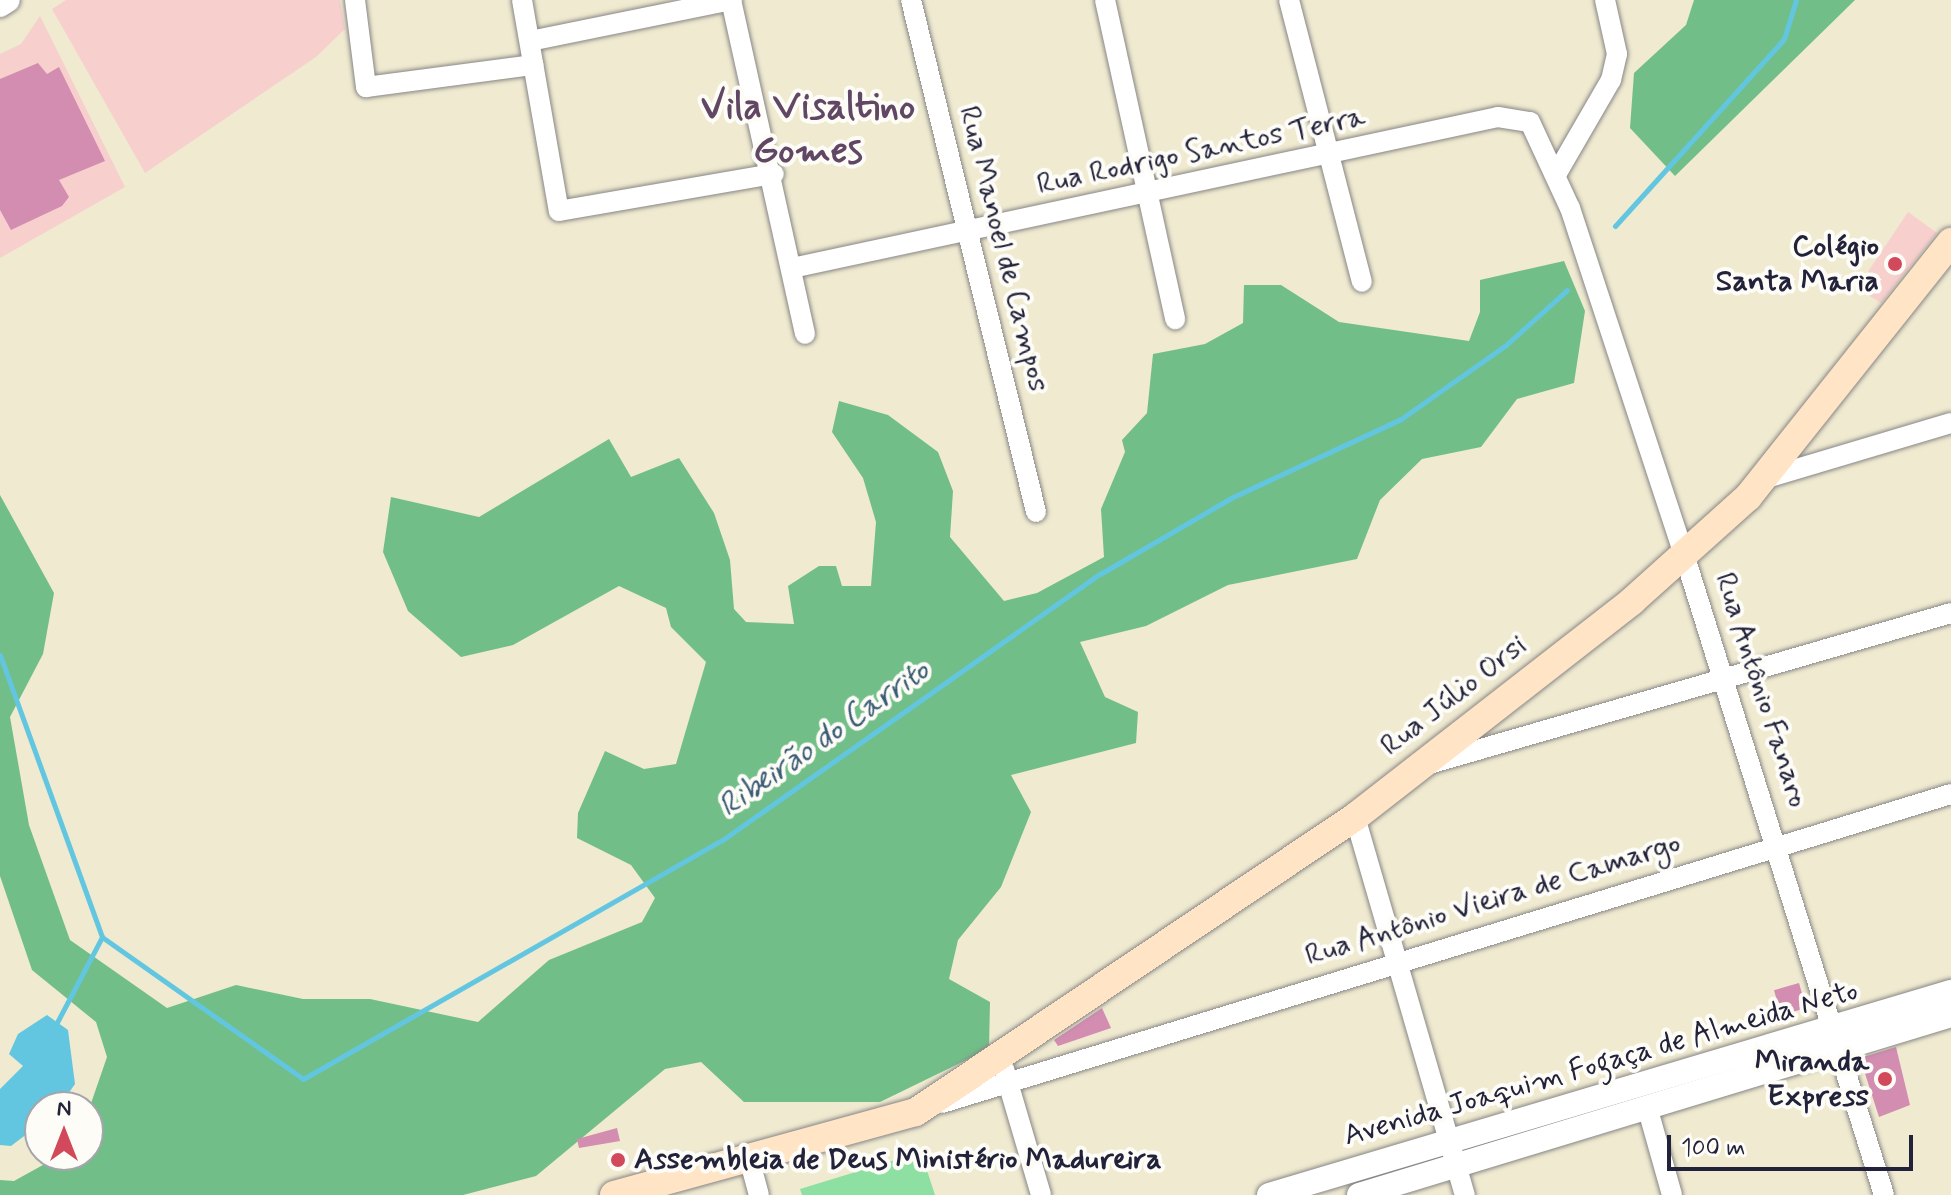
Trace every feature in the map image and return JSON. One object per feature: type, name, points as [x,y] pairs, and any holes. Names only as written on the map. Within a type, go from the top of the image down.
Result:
[{"type":"main road","name":"Rua Júlio Orsi","points":[[614,1195],[916,1112],[1008,1060],[1355,817],[1684,554],[1763,479],[1951,242]]},
{"type":"street","points":[[0,5],[8,0]]},
{"type":"street","points":[[355,0],[366,87],[534,65]]},
{"type":"street","points":[[522,0],[559,211],[774,174]]},
{"type":"street","points":[[530,41],[731,0],[774,174],[805,334]]},
{"type":"street","name":"Rua Manoel de Campos","points":[[911,0],[1036,512]]},
{"type":"street","points":[[1105,0],[1175,319]]},
{"type":"street","points":[[1289,0],[1326,154],[1362,282]]},
{"type":"street","points":[[1557,173],[1611,80],[1617,54],[1605,0]]},
{"type":"street","name":"Rua Rodrigo Santos Terra","points":[[792,268],[1150,194],[1498,117],[1530,122],[1557,173],[1570,208]]},
{"type":"street","name":"Rua Antônio Fanaro","points":[[1570,208],[1780,844],[1884,1195]]},
{"type":"street","points":[[1763,479],[1951,423]]},
{"type":"street","points":[[1417,768],[1951,613]]},
{"type":"street","name":"Rua Antônio Vieira de Camargo","points":[[1008,1060],[1052,1065],[1951,794]]},
{"type":"street","points":[[1355,817],[1465,1195]]},
{"type":"street","name":"Avenida Joaquim Fogaça de Almeida Neto","points":[[1359,1195],[1648,1110],[1838,1040],[1951,992]]},
{"type":"street","name":"Avenida Joaquim Fogaça de Almeida Neto","points":[[1269,1195],[1448,1141],[1838,1040],[1951,1015]]},
{"type":"street","points":[[1041,1195],[1008,1060],[1052,1065]]},
{"type":"street","points":[[1648,1110],[1672,1195]]},
{"type":"street","points":[[749,1158],[759,1195]]},
{"type":"shaded area","points":[[66,0],[340,0],[345,29],[316,57],[145,173],[52,9]]},
{"type":"shaded area","points":[[40,16],[125,187],[0,258],[0,54],[21,44]]},
{"type":"shaded area","name":"Colégio Santa Maria","points":[[1908,212],[1937,233],[1881,303],[1857,288]]},
{"type":"green space","points":[[1694,0],[1855,0],[1675,176],[1630,128],[1634,73],[1686,25]]},
{"type":"green space","points":[[1564,261],[1585,311],[1574,383],[1517,399],[1481,447],[1422,459],[1380,500],[1357,559],[1228,585],[1146,626],[1080,642],[1105,697],[1138,712],[1136,743],[1011,775],[1031,812],[1001,887],[958,940],[949,979],[990,1002],[989,1049],[880,1102],[744,1102],[701,1062],[665,1069],[536,1176],[463,1195],[0,1195],[0,1180],[14,1181],[32,1171],[104,1171],[104,1091],[95,1091],[107,1057],[96,1022],[32,970],[0,876],[0,495],[54,593],[43,654],[10,717],[29,825],[70,940],[167,1008],[236,985],[303,999],[370,999],[478,1022],[549,960],[642,922],[655,898],[631,865],[577,838],[578,813],[605,751],[644,769],[676,764],[706,662],[671,627],[666,608],[619,586],[513,645],[461,657],[408,611],[383,552],[391,497],[479,517],[609,439],[631,477],[679,458],[714,513],[730,560],[734,609],[746,622],[794,624],[788,586],[819,566],[836,566],[842,586],[871,586],[876,522],[863,478],[832,432],[839,401],[888,415],[938,452],[953,491],[950,537],[1004,601],[1037,593],[1104,557],[1101,509],[1125,452],[1122,440],[1147,413],[1153,354],[1205,344],[1243,323],[1244,285],[1281,285],[1339,322],[1469,341],[1480,312],[1480,280]]},
{"type":"green space","points":[[921,1152],[935,1195],[802,1195],[800,1189]]},
{"type":"water","points":[[47,1015],[68,1030],[75,1084],[70,1091],[24,1091],[24,1136],[11,1146],[0,1145],[0,1089],[23,1066],[9,1054],[18,1034]]},
{"type":"building","points":[[38,63],[47,74],[59,67],[105,161],[59,180],[69,197],[62,206],[11,230],[0,210],[0,79]]},
{"type":"building","points":[[1799,983],[1806,1008],[1781,1015],[1774,990]]},
{"type":"building","points":[[1102,1008],[1111,1028],[1058,1046],[1054,1040]]},
{"type":"building","name":"Miranda Express","points":[[1896,1047],[1910,1105],[1879,1117],[1860,1058]]},
{"type":"building","points":[[617,1128],[620,1141],[579,1148],[577,1139]]},
{"type":"waterway","name":"Ribeirão do Carrito","points":[[1615,226],[1784,39],[1796,0]]},
{"type":"waterway","name":"Ribeirão do Carrito","points":[[102,937],[303,1079],[721,841],[1100,574],[1233,497],[1401,419],[1506,345],[1567,290]]},
{"type":"waterway","points":[[0,655],[102,937]]},
{"type":"waterway","points":[[54,1028],[102,937]]},
{"type":"place","name":"Colégio Santa Maria","points":[[1895,264]]},
{"type":"place","name":"Miranda Express","points":[[1885,1079]]},
{"type":"place","name":"Assembleia de Deus Ministério Madureira","points":[[618,1160]]},
{"type":"district","name":"Vila Visaltino Gomes","points":[[808,130]]}]
